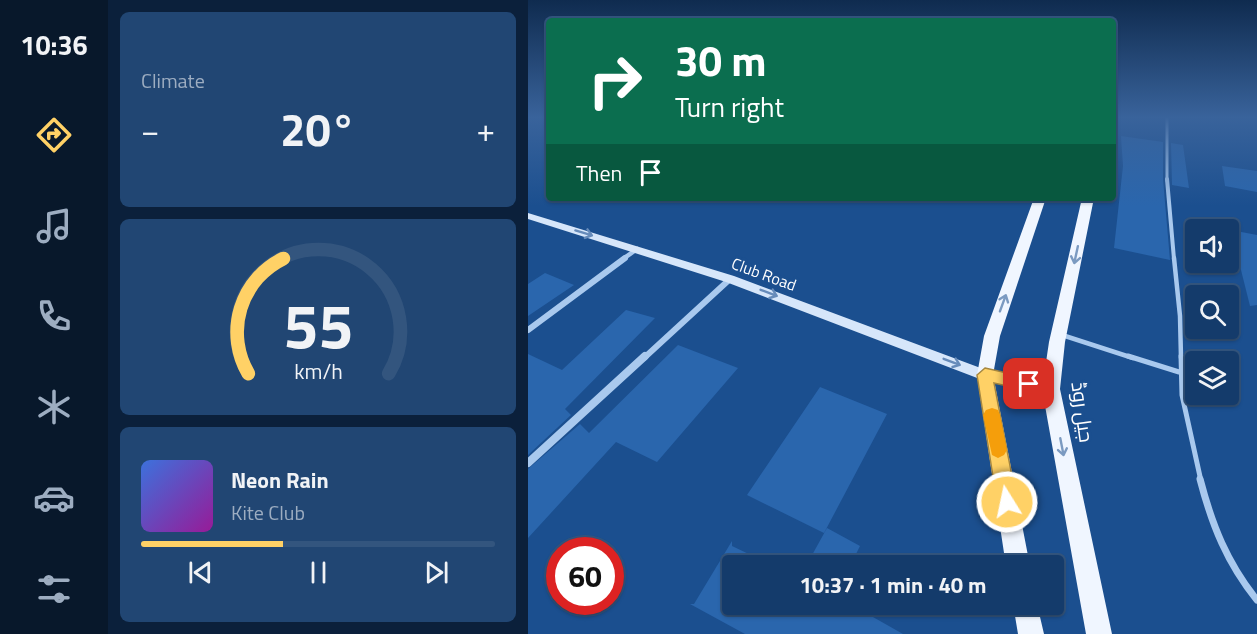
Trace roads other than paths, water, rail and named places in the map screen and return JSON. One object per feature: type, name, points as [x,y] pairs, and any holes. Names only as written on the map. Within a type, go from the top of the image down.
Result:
[{"type":"main road","points":[[1016,555],[985,375],[992,336],[1039,201]]},
{"type":"main road","name":"جیل روڈ","points":[[1087,201],[1058,334],[1051,389],[1099,634]]},
{"type":"main road","name":"Club Road","points":[[529,218],[730,279],[985,375],[1051,389]]},
{"type":"main road","points":[[1027,615],[1030,634]]},
{"type":"street","points":[[528,330],[637,249]]},
{"type":"street","points":[[528,463],[730,279]]},
{"type":"lane","points":[[1165,147],[1181,328],[1179,372],[1182,395],[1217,539],[1234,574],[1257,600]]},
{"type":"lane","points":[[1058,334],[1179,372]]}]
